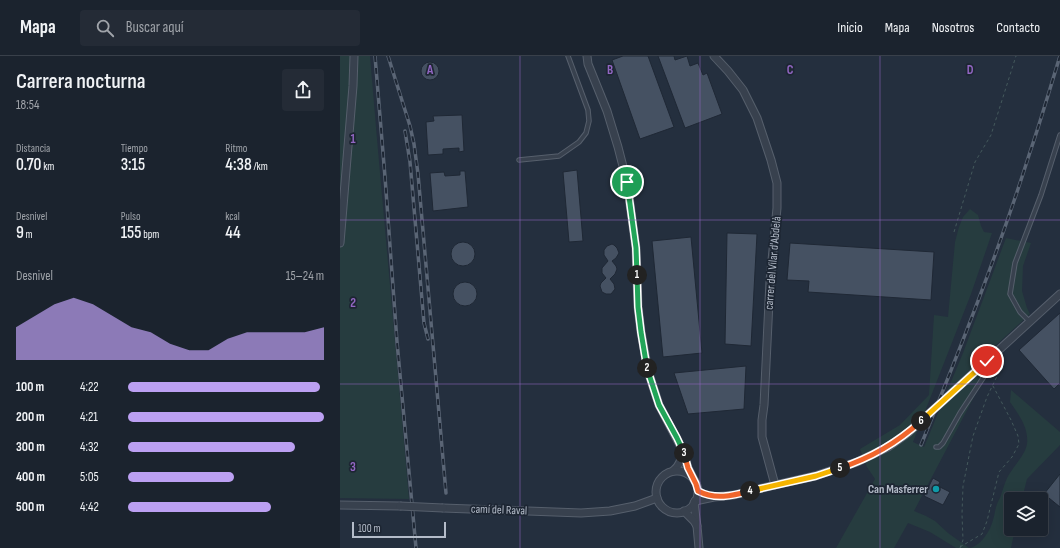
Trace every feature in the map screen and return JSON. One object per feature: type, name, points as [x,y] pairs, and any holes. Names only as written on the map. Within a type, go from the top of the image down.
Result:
[{"type":"street","points":[[340,243],[354,86],[354,56]]},
{"type":"street","points":[[587,56],[590,72],[607,111],[627,182],[636,248],[640,326],[648,372],[659,405],[683,451],[688,468],[693,478],[696,484],[698,491],[695,502],[684,512],[670,512],[664,509],[657,498],[656,491],[657,484],[661,478],[666,473],[673,471],[687,473],[693,478]]},
{"type":"street","points":[[590,72],[592,56]]},
{"type":"street","name":"carrer del Vilar d'Abdelà","points":[[714,56],[744,90],[757,118],[771,160],[776,183],[777,208],[770,281],[762,420],[762,437],[775,485]]},
{"type":"street","points":[[695,502],[714,497],[734,495],[816,476],[857,462],[888,447],[910,432],[1060,294]]},
{"type":"street","points":[[673,471],[678,466],[682,450],[677,438]]},
{"type":"street","points":[[698,491],[707,495],[720,497]]},
{"type":"street","name":"camí del Raval","points":[[340,505],[581,513],[610,511],[635,506],[657,498]]},
{"type":"street","points":[[695,502],[699,548]]},
{"type":"street","points":[[684,512],[694,521],[697,526]]},
{"type":"lane","points":[[519,160],[559,156],[579,142],[586,133],[589,121],[588,110],[568,56]]},
{"type":"lane","points":[[1030,322],[1020,312],[1010,294],[1015,263],[1041,195],[1060,134]]},
{"type":"lane","points":[[936,447],[939,447],[942,443],[987,372],[993,366]]},
{"type":"path","points":[[954,232],[975,162],[991,135],[1016,56]]},
{"type":"path","points":[[960,547],[962,540],[963,486],[973,436],[988,397],[1000,372]]},
{"type":"path","points":[[960,547],[982,534],[999,472],[1012,457],[1019,444],[1018,436],[1011,420],[993,386]]},
{"type":"green space","points":[[340,56],[370,56],[409,499],[340,498]]},
{"type":"green space","points":[[970,209],[978,215],[984,232],[992,233],[971,294],[913,442],[924,447],[963,353],[1006,238],[1031,243],[1023,266],[1022,291],[1030,314],[975,364],[985,376],[914,511],[935,521],[948,533],[969,548],[956,548],[930,532],[908,523],[894,548],[836,548],[875,479],[867,467],[860,449],[900,425],[929,395],[934,315],[948,317],[955,242],[963,217]]},
{"type":"green space","points":[[1011,390],[1060,432],[1060,445],[1027,479],[1024,492],[1004,492],[1004,536],[1014,536],[1011,548],[969,548],[979,543],[988,532],[1007,479],[1026,448],[1027,438],[1025,426],[1010,402]]},
{"type":"building","points":[[623,56],[648,56],[674,127],[640,139],[612,60]]},
{"type":"building","points":[[658,56],[674,56],[675,60],[687,56],[690,66],[698,63],[703,75],[707,73],[722,114],[685,128]]},
{"type":"building","points":[[426,62],[434,62],[439,67],[437,78],[434,80],[426,80],[421,75],[421,67]]},
{"type":"building","points":[[462,115],[464,151],[459,152],[459,148],[443,149],[443,154],[428,155],[426,122],[434,121],[433,116]]},
{"type":"building","points":[[577,170],[583,241],[569,242],[563,172]]},
{"type":"building","points":[[460,171],[465,171],[468,207],[433,211],[430,173],[444,172],[445,176],[460,175]]},
{"type":"building","points":[[727,233],[757,234],[751,346],[725,344]]},
{"type":"building","points":[[691,237],[702,353],[663,357],[652,241]]},
{"type":"building","points":[[458,242],[468,242],[475,249],[475,259],[468,266],[458,266],[451,259],[451,249]]},
{"type":"building","points":[[790,243],[934,252],[931,300],[808,292],[809,281],[787,280]]},
{"type":"building","points":[[612,244],[617,248],[619,253],[612,261],[617,269],[615,274],[610,279],[614,284],[615,289],[611,294],[606,294],[602,292],[600,286],[606,278],[602,273],[602,268],[608,261],[604,255],[604,250],[607,246]]},
{"type":"building","points":[[460,282],[470,282],[477,289],[477,299],[470,306],[460,306],[453,299],[453,289]]},
{"type":"building","points":[[1060,313],[1060,383],[1054,389],[1019,350]]},
{"type":"building","points":[[746,366],[744,409],[688,414],[674,373]]},
{"type":"building","points":[[1060,474],[1060,507],[1048,497],[1048,492],[1046,492]]},
{"type":"building","name":"Can Masferrer","points":[[933,478],[940,482],[938,486],[950,492],[943,505],[924,496]]},
{"type":"railway","points":[[375,56],[397,342],[416,548]]},
{"type":"railway","points":[[388,56],[410,126],[418,174],[446,493]]},
{"type":"railway","points":[[921,445],[992,263],[1018,189],[1060,56]]},
{"type":"railway","points":[[405,131],[410,162],[424,323],[428,339]]},
{"type":"place","name":"Can Masferrer","points":[[936,489]]},
{"type":"route","points":[[627,182],[636,248],[638,307],[644,355],[648,372],[659,405],[677,438],[688,468],[698,491],[700,492],[707,495],[720,497],[734,495],[816,476],[857,462],[888,447],[910,432],[987,361]]}]
